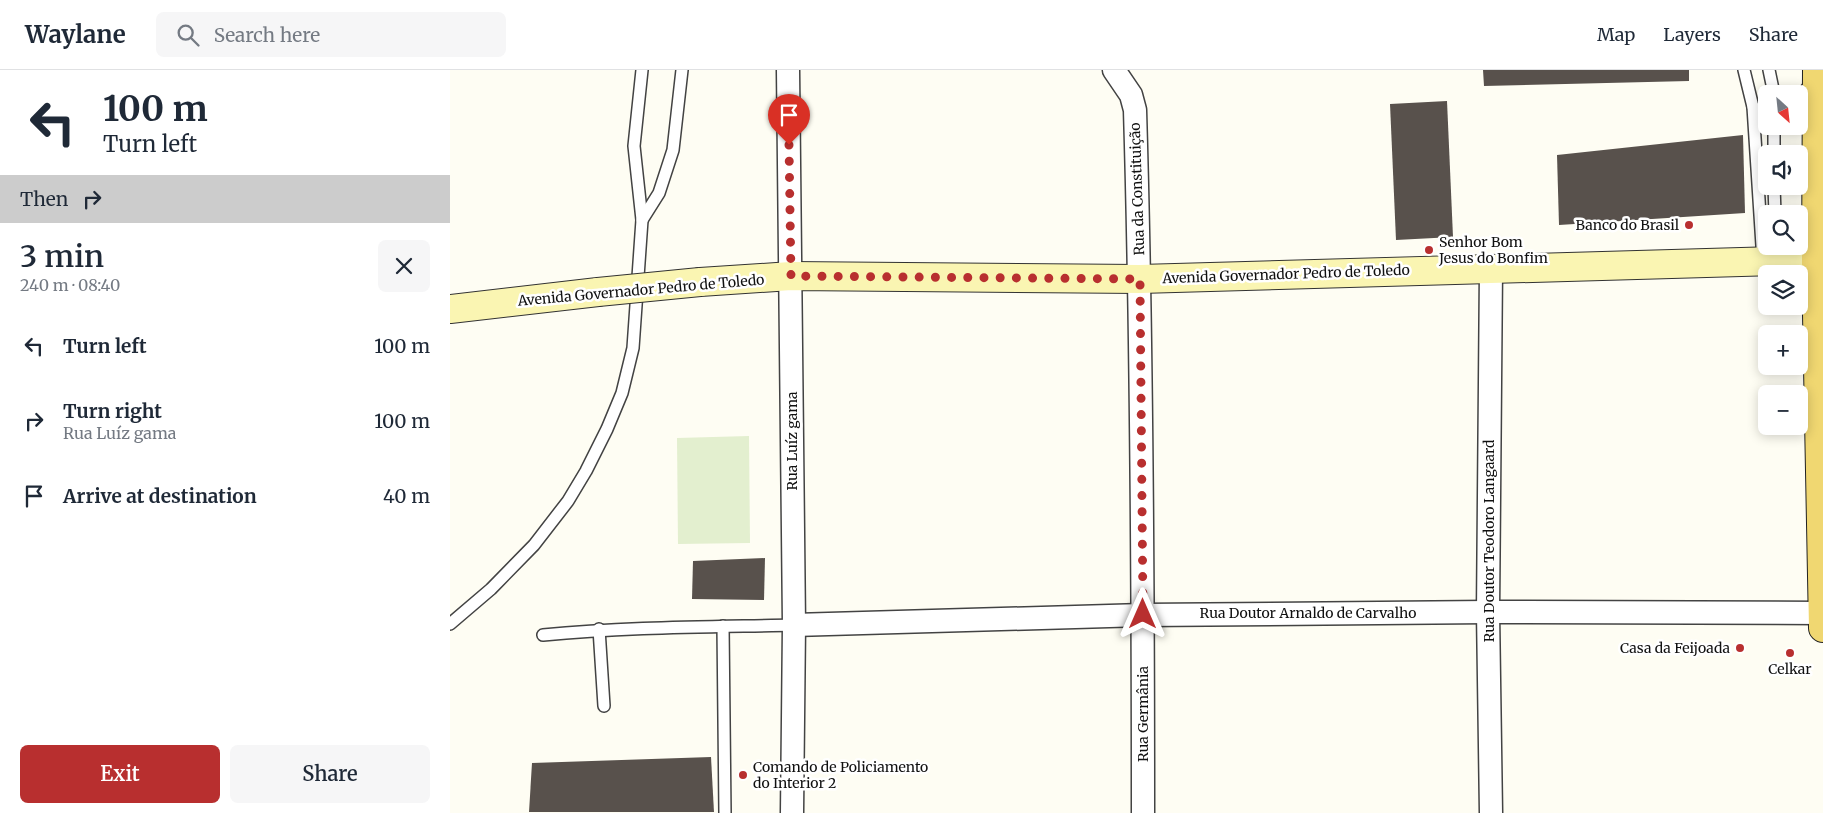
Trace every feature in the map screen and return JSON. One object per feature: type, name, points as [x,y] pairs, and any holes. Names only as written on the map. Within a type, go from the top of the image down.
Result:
[{"type":"main road","points":[[1817,74],[1810,132],[1819,262],[1823,628]]},
{"type":"main road","name":"Avenida Governador Pedro de Toledo","points":[[450,309],[700,282],[791,276],[1140,279],[1491,268],[1771,256],[1819,262]]},
{"type":"street","name":"Rua Luíz gama","points":[[788,70],[794,625],[792,813]]},
{"type":"street","name":"Rua da Constituição","points":[[1114,70],[1131,94],[1134,104],[1140,279],[1143,614]]},
{"type":"street","name":"Rua Doutor Teodoro Langaard","points":[[1491,268],[1488,612],[1491,813]]},
{"type":"street","name":"Rua Doutor Arnaldo de Carvalho","points":[[794,625],[1143,614],[1823,613]]},
{"type":"street","name":"Rua Germânia","points":[[1143,614],[1143,813]]},
{"type":"lane","points":[[450,624],[491,589],[534,545],[568,501],[586,471],[607,429],[622,393],[633,348],[642,220],[634,146],[642,70]]},
{"type":"lane","points":[[642,220],[659,193],[666,173],[672,150],[682,70]]},
{"type":"lane","points":[[1744,70],[1753,107],[1771,256]]},
{"type":"lane","points":[[1769,70],[1772,85]]},
{"type":"lane","points":[[1808,86],[1817,74]]},
{"type":"lane","points":[[1753,107],[1758,110]]},
{"type":"lane","points":[[543,635],[599,629],[638,630],[794,625]]},
{"type":"lane","points":[[723,626],[725,813]]},
{"type":"lane","points":[[599,629],[604,706]]},
{"type":"green space","points":[[749,436],[750,543],[678,544],[677,438]]},
{"type":"building","points":[[1483,70],[1689,70],[1689,81],[1484,86]]},
{"type":"building","points":[[1447,101],[1453,237],[1396,240],[1390,104]]},
{"type":"building","points":[[1743,135],[1745,213],[1559,225],[1557,155]]},
{"type":"building","points":[[765,558],[764,600],[692,599],[693,561]]},
{"type":"building","points":[[711,757],[714,812],[529,812],[532,763]]},
{"type":"place","name":"Banco do Brasil","points":[[1689,225]]},
{"type":"place","name":"Senhor Bom Jesus do Bonfim","points":[[1429,250]]},
{"type":"place","name":"Casa da Feijoada","points":[[1740,648]]},
{"type":"place","name":"Celkar","points":[[1790,653]]},
{"type":"place","name":"Comando de Policiamento do Interior 2","points":[[743,775]]},
{"type":"route","points":[[789,145],[791,276],[1140,279],[1143,614]]}]
